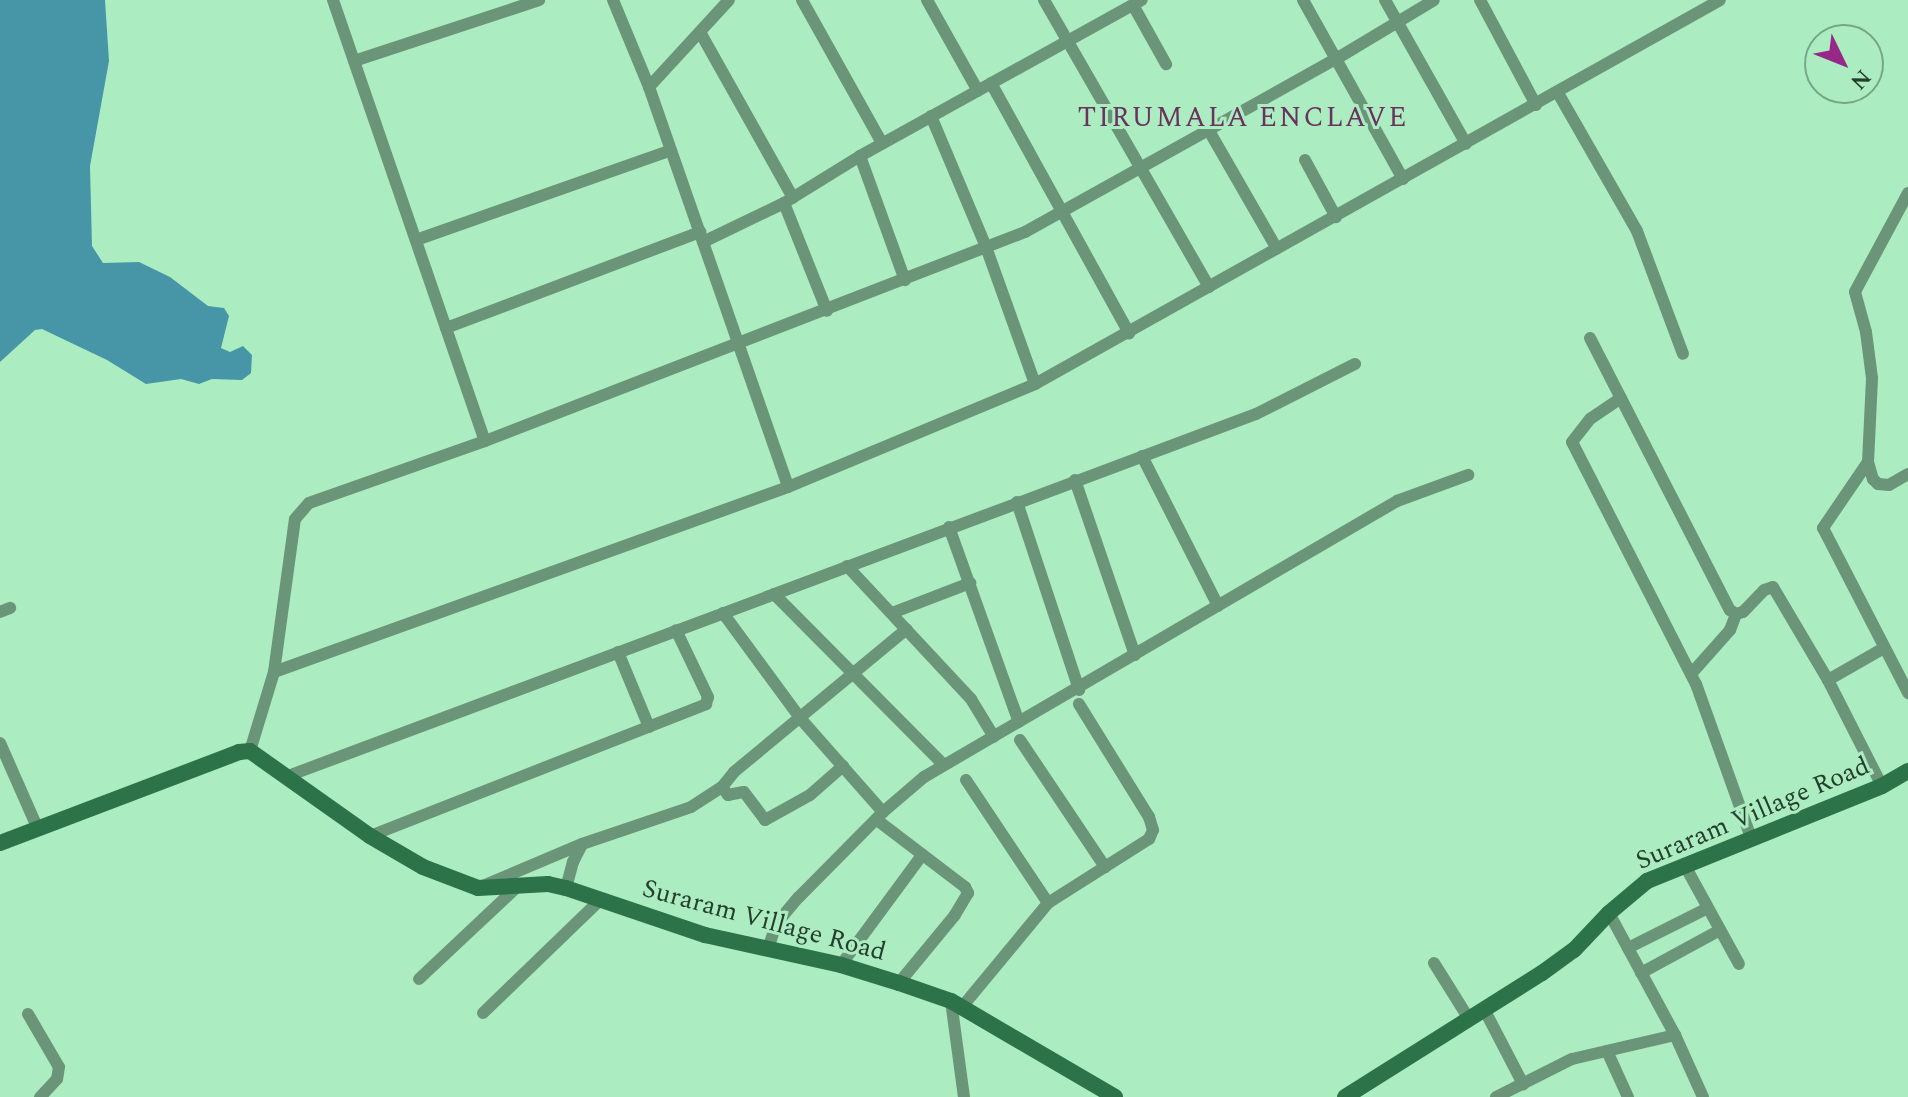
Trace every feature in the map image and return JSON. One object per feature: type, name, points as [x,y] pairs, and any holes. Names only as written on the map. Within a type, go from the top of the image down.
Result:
[{"type":"main road","name":"Suraram Village Road","points":[[250,751],[370,836],[423,867],[478,888],[566,888],[705,935],[841,965],[899,983],[956,1004],[1115,1097]]},
{"type":"main road","points":[[0,843],[239,752],[250,751]]},
{"type":"main road","name":"Suraram Village Road","points":[[1345,1097],[1574,950],[1609,913],[1647,881],[1882,786],[1908,771]]},
{"type":"street","points":[[333,0],[485,441]]},
{"type":"street","points":[[354,61],[539,0]]},
{"type":"street","points":[[613,0],[649,87],[788,487]]},
{"type":"street","points":[[649,87],[729,0]]},
{"type":"street","points":[[802,0],[882,143]]},
{"type":"street","points":[[927,0],[978,91]]},
{"type":"street","points":[[1044,0],[1209,287]]},
{"type":"street","points":[[1303,0],[1403,179]]},
{"type":"street","points":[[1385,0],[1466,144]]},
{"type":"street","points":[[250,751],[274,672],[295,519],[309,503],[485,441],[1025,232],[1336,59],[1434,0]]},
{"type":"street","points":[[1480,0],[1536,105]]},
{"type":"street","points":[[274,672],[788,487],[1035,384],[1720,0]]},
{"type":"street","points":[[446,328],[701,237],[789,200],[882,143],[1138,2],[1166,64]]},
{"type":"street","points":[[700,32],[789,200],[827,311]]},
{"type":"street","points":[[991,83],[1129,333]]},
{"type":"street","points":[[1558,93],[1637,231],[1683,354]]},
{"type":"street","points":[[931,116],[986,247],[1035,384]]},
{"type":"street","points":[[1208,129],[1277,249]]},
{"type":"street","points":[[416,240],[671,150]]},
{"type":"street","points":[[860,156],[905,280]]},
{"type":"street","points":[[1305,160],[1336,217]]},
{"type":"street","points":[[1908,193],[1855,292],[1866,332],[1872,378],[1868,462],[1878,484],[1889,485],[1908,474]]},
{"type":"street","points":[[1590,338],[1730,610],[1736,614],[1743,612],[1764,590],[1773,587],[1828,680],[1882,786]]},
{"type":"street","points":[[288,776],[1256,414],[1355,364]]},
{"type":"street","points":[[1621,398],[1590,419],[1572,442],[1713,722],[1751,838]]},
{"type":"street","points":[[1142,456],[1218,606]]},
{"type":"street","points":[[1868,462],[1823,528],[1908,693]]},
{"type":"street","points":[[768,949],[776,924],[799,897],[924,777],[1079,690],[1397,501],[1468,475]]},
{"type":"street","points":[[1075,480],[1135,655]]},
{"type":"street","points":[[1017,502],[1079,690]]},
{"type":"street","points":[[949,527],[1019,722]]},
{"type":"street","points":[[847,566],[971,699],[994,737]]},
{"type":"street","points":[[892,613],[970,583]]},
{"type":"street","points":[[774,594],[944,765]]},
{"type":"street","points":[[723,613],[800,718],[843,766],[880,816],[922,855],[965,887],[968,893],[955,915],[899,983]]},
{"type":"street","points":[[1691,674],[1730,630],[1736,614]]},
{"type":"street","points":[[478,888],[582,844],[691,807],[722,787],[734,772],[907,629]]},
{"type":"street","points":[[370,836],[708,701],[676,630]]},
{"type":"street","points":[[1828,680],[1884,648]]},
{"type":"street","points":[[618,652],[649,727]]},
{"type":"street","points":[[964,1097],[956,1004],[1048,903],[1149,839],[1153,830],[1149,817],[1079,704]]},
{"type":"street","points":[[1020,740],[1105,867]]},
{"type":"street","points":[[1,750],[38,829]]},
{"type":"street","points":[[722,787],[728,795],[744,792],[765,820],[810,795],[843,766]]},
{"type":"street","points":[[966,780],[1048,903]]},
{"type":"street","points":[[566,888],[582,844]]},
{"type":"street","points":[[841,965],[922,855]]},
{"type":"street","points":[[1684,864],[1739,964]]},
{"type":"street","points":[[419,979],[518,886]]},
{"type":"street","points":[[483,1013],[601,899]]},
{"type":"street","points":[[1628,948],[1708,908]]},
{"type":"street","points":[[1609,913],[1675,1035],[1703,1097]]},
{"type":"street","points":[[1641,973],[1720,930]]},
{"type":"street","points":[[1434,963],[1469,1019]]},
{"type":"street","points":[[1484,1009],[1523,1084]]},
{"type":"street","points":[[28,1014],[59,1067],[57,1079],[40,1097]]},
{"type":"street","points":[[1496,1097],[1572,1059],[1675,1035]]},
{"type":"street","points":[[1607,1051],[1628,1097]]},
{"type":"water","points":[[0,0],[105,0],[109,61],[90,166],[92,246],[103,263],[139,262],[170,277],[208,306],[224,308],[229,316],[221,348],[230,352],[243,346],[252,355],[251,373],[242,380],[212,379],[199,384],[181,379],[146,384],[107,360],[42,329],[35,330],[0,362]]},
{"type":"district","name":"TIRUMALA ENCLAVE","points":[[1243,118]]}]
